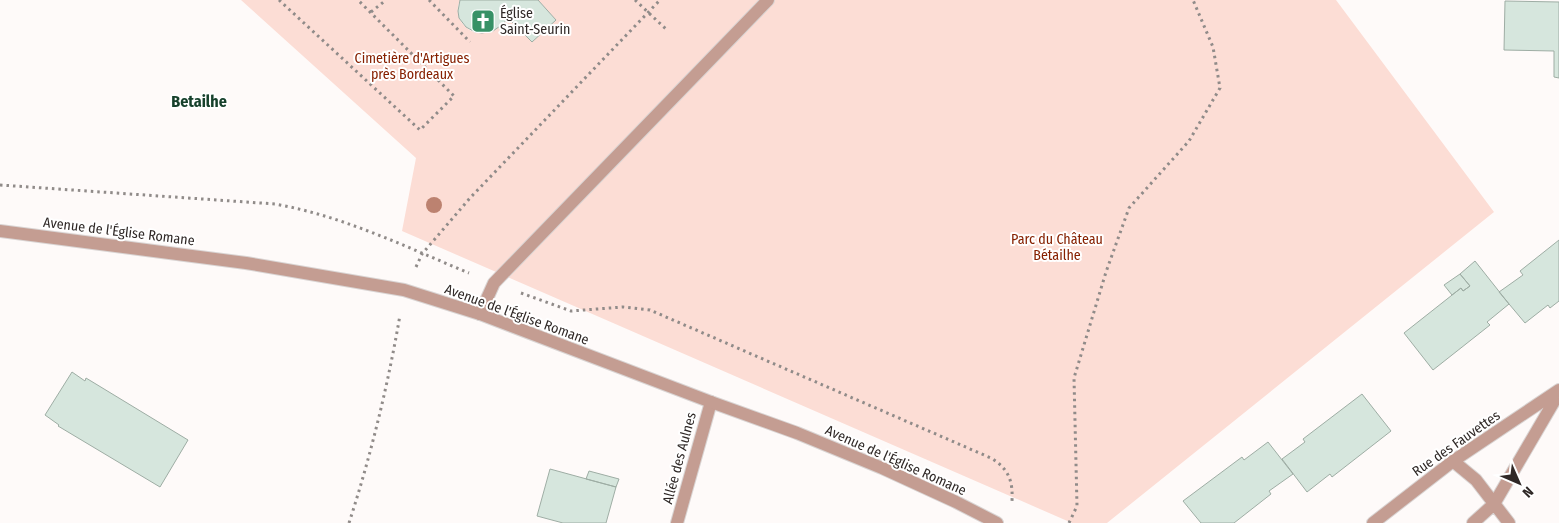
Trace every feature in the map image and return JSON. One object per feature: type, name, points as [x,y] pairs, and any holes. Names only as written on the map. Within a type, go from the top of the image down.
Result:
[{"type":"street","points":[[480,314],[494,283],[768,0]]},
{"type":"street","name":"Avenue de l'Église Romane","points":[[0,231],[246,263],[404,290],[480,314],[797,433],[882,468],[997,523]]},
{"type":"street","name":"Rue des Fauvettes","points":[[1373,523],[1453,461],[1559,391]]},
{"type":"street","name":"Rue des Fauvettes","points":[[1473,523],[1494,504],[1559,391]]},
{"type":"street","name":"Allée des Aulnes","points":[[677,523],[711,402]]},
{"type":"street","points":[[1453,461],[1476,480],[1509,523]]},
{"type":"path","points":[[279,0],[420,130],[454,96],[358,0]]},
{"type":"path","points":[[371,13],[386,0]]},
{"type":"path","points":[[429,0],[470,42]]},
{"type":"path","points":[[636,0],[667,30]]},
{"type":"path","points":[[422,254],[470,198],[660,0]]},
{"type":"path","points":[[1069,523],[1077,506],[1074,378],[1106,272],[1129,208],[1189,141],[1220,88],[1212,47],[1193,0]]},
{"type":"path","points":[[0,185],[275,204],[301,208],[370,232],[494,283],[571,311],[623,307],[650,310],[991,458],[1007,472],[1013,486],[1012,502]]},
{"type":"path","points":[[349,523],[362,485],[393,352],[404,290]]},
{"type":"green space","name":"Parc du Château Bétailhe","points":[[241,0],[460,0],[458,15],[465,26],[471,30],[477,33],[492,31],[508,18],[532,42],[556,20],[538,0],[1336,0],[1494,212],[1107,523],[1072,523],[402,231],[416,158]]},
{"type":"building","name":"Église Saint-Seurin","points":[[460,0],[538,0],[556,20],[532,42],[508,18],[493,31],[475,32],[466,27],[459,18]]},
{"type":"building","points":[[1505,1],[1559,2],[1559,78],[1554,77],[1554,51],[1504,50]]},
{"type":"building","points":[[1559,240],[1559,301],[1550,308],[1548,305],[1525,323],[1499,292],[1523,275],[1520,271]]},
{"type":"building","points":[[1475,261],[1509,304],[1487,322],[1490,325],[1433,370],[1404,333],[1461,288],[1463,291],[1470,286],[1460,274]]},
{"type":"building","points":[[1460,274],[1470,286],[1463,291],[1461,288],[1452,295],[1444,285]]},
{"type":"building","points":[[72,372],[85,381],[86,378],[188,440],[160,487],[58,426],[45,415]]},
{"type":"building","points":[[1362,394],[1391,431],[1332,477],[1330,474],[1307,492],[1282,459],[1305,442],[1303,439]]},
{"type":"building","points":[[1268,442],[1293,474],[1269,491],[1271,494],[1234,523],[1201,523],[1183,501],[1242,457],[1244,460]]},
{"type":"building","points":[[550,469],[616,487],[606,523],[563,523],[537,516]]},
{"type":"building","points":[[589,471],[619,479],[616,487],[586,479]]},
{"type":"place","name":"Église Saint-Seurin","points":[[483,21]]},
{"type":"district","name":"Betailhe","points":[[199,101]]},
{"type":"park label","name":"Cimetière d'Artigues près Bordeaux","points":[[412,66]]}]
